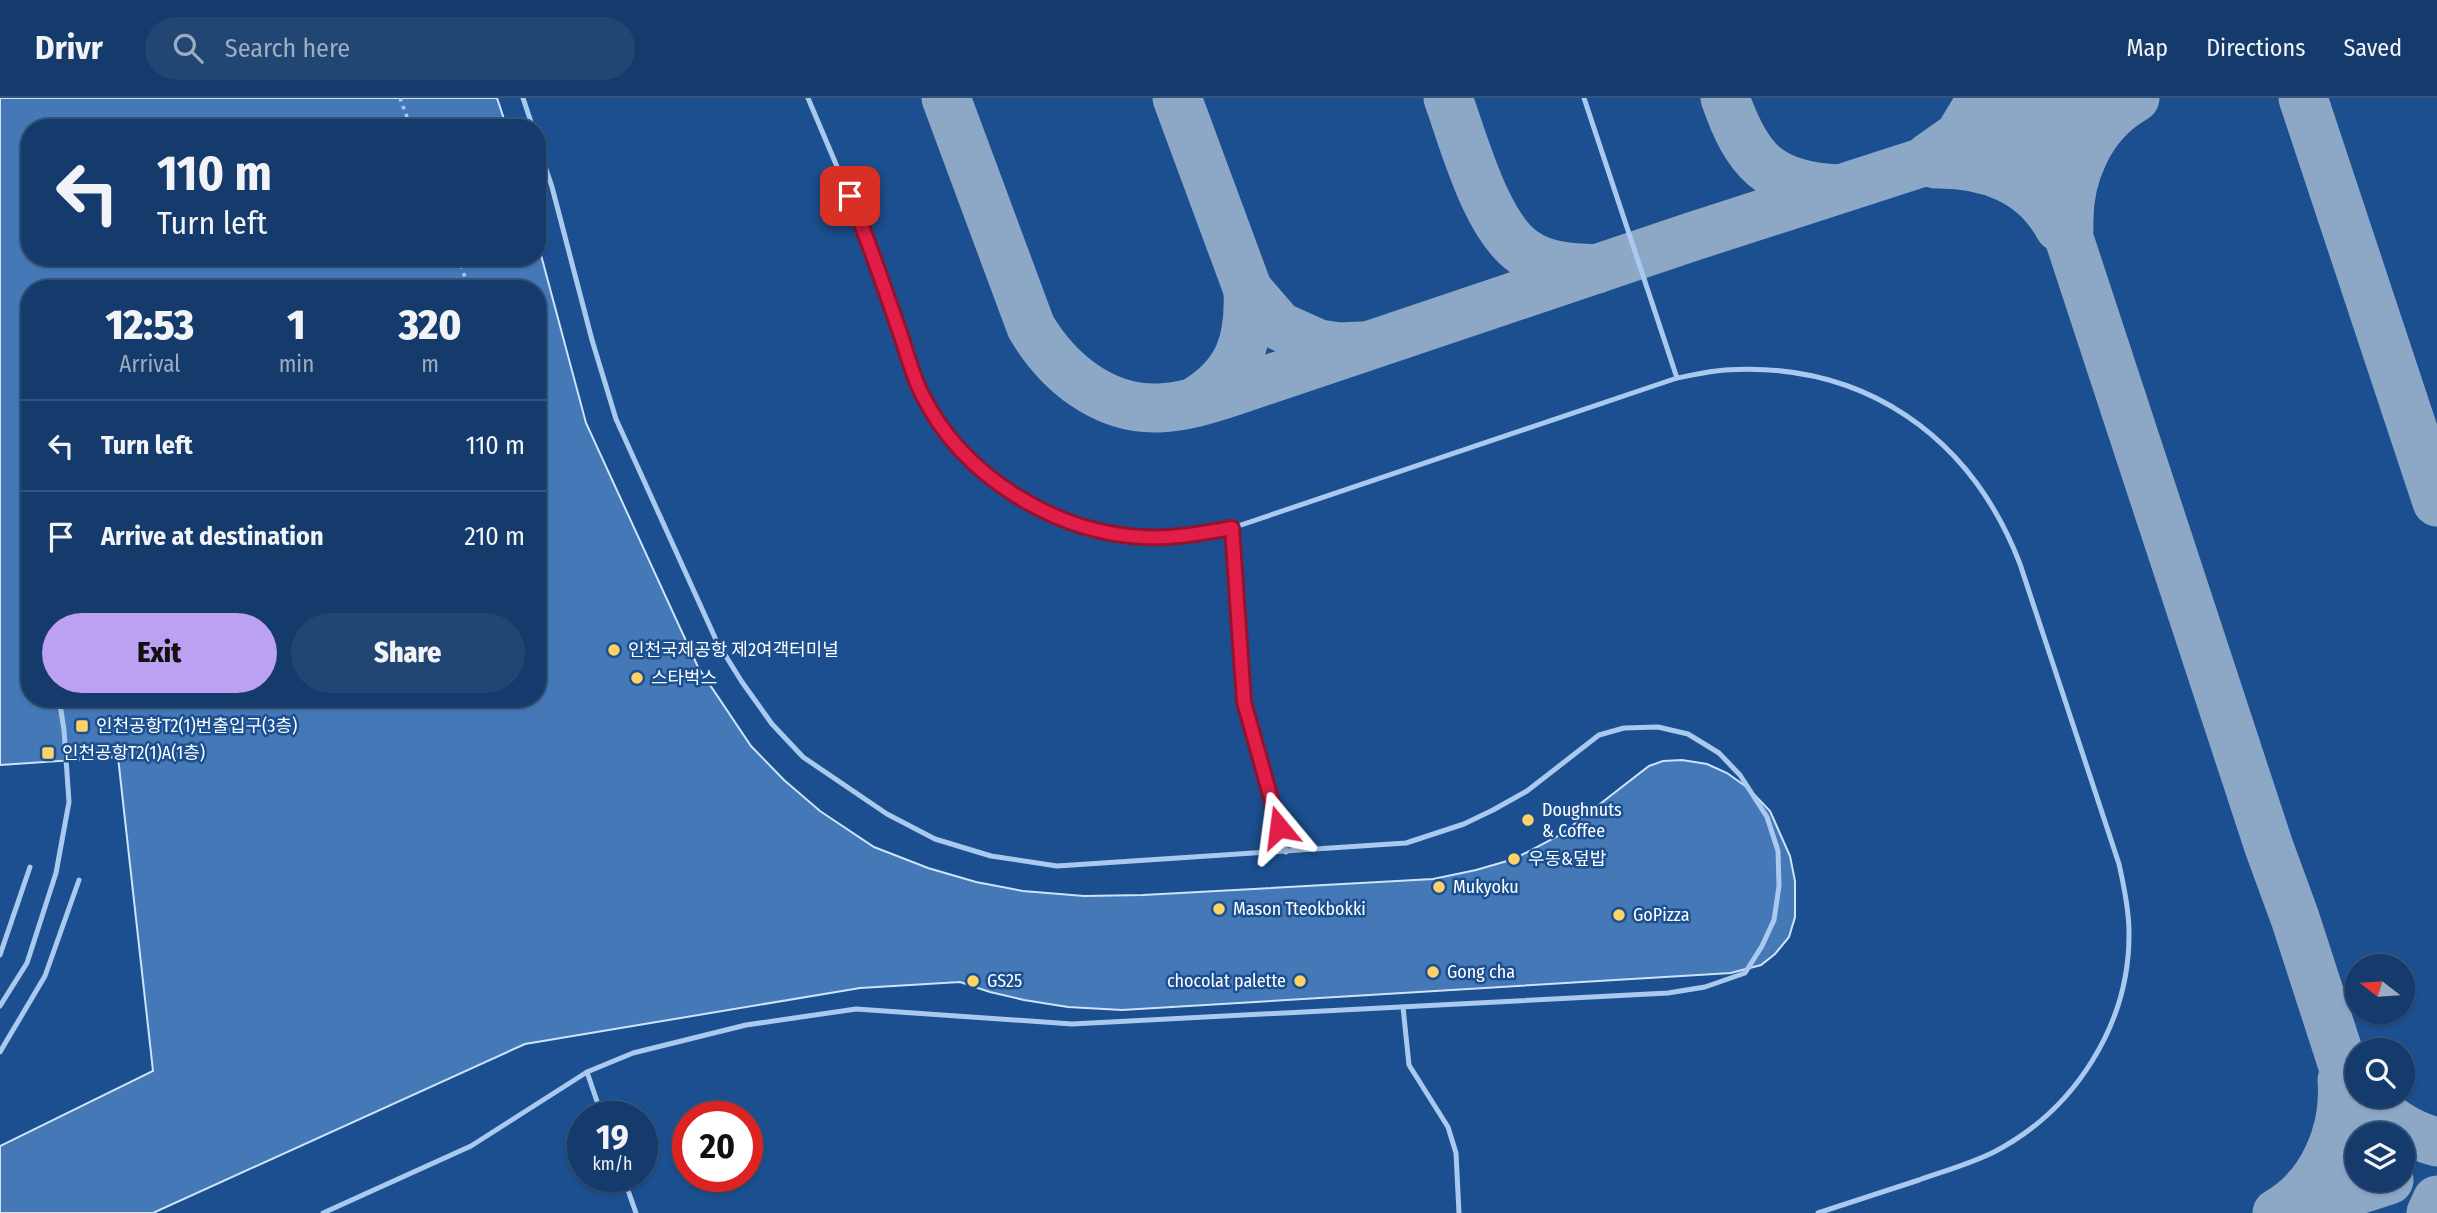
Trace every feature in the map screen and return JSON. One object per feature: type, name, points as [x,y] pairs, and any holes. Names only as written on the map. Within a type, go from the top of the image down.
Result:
[{"type":"lane","points":[[523,98],[530,119]]},
{"type":"lane","points":[[808,98],[860,220],[922,396],[957,445],[981,470],[1021,499],[1061,518],[1099,530],[1141,537],[1175,537],[1232,528],[1677,379],[1722,370],[1764,369],[1793,372],[1849,386],[1884,401],[1919,423],[1970,472],[2007,530],[2020,564],[2119,863],[2127,902],[2127,963],[2111,1027],[2091,1063],[2060,1103],[2021,1135],[1993,1152],[1955,1168],[1818,1213]]},
{"type":"lane","points":[[1584,98],[1677,379]]},
{"type":"lane","points":[[323,1213],[471,1146],[587,1072],[634,1053],[746,1025],[856,1009],[1072,1024],[1668,993],[1705,987],[1745,973],[1774,920],[1779,886],[1778,851],[1767,817],[1740,775],[1719,753],[1688,734],[1658,727],[1624,728],[1599,735],[1527,791],[1464,824],[1406,844],[1057,866],[991,856],[935,839],[887,814],[803,757],[772,724],[718,642],[616,419],[546,169]]},
{"type":"lane","points":[[1232,528],[1244,702],[1286,852]]},
{"type":"lane","points":[[0,1006],[27,963],[56,873],[69,802],[60,707]]},
{"type":"lane","points":[[0,956],[30,867]]},
{"type":"lane","points":[[0,1052],[45,976],[79,880]]},
{"type":"lane","points":[[0,935],[9,928]]},
{"type":"lane","points":[[1403,1007],[1409,1065],[1448,1127],[1452,1140],[1459,1213]]},
{"type":"lane","points":[[587,1072],[597,1101]]},
{"type":"lane","points":[[629,1192],[636,1213]]},
{"type":"path","points":[[400,98],[408,119]]},
{"type":"building","name":"인천국제공항 제2여객터미널","points":[[0,98],[497,98],[504,119],[21,119],[21,266],[544,266],[586,423],[698,667],[751,746],[784,780],[820,811],[874,847],[928,868],[976,882],[1023,891],[1084,896],[1433,879],[1514,859],[1560,835],[1649,766],[1663,761],[1682,760],[1707,764],[1727,773],[1748,788],[1770,811],[1790,856],[1795,881],[1795,917],[1789,937],[1775,954],[1761,965],[1731,973],[1122,1010],[1068,1007],[1024,1000],[960,982],[860,988],[525,1044],[153,1213],[0,1213],[0,1146],[153,1071],[118,757],[0,765]]},
{"type":"taxiway","points":[[946,98],[1031,327],[1055,359],[1084,385],[1119,403],[1159,408],[1225,394],[1691,237],[2122,98]]},
{"type":"taxiway","points":[[1177,98],[1248,290],[1279,326],[1319,344],[1361,346]]},
{"type":"taxiway","points":[[1448,98],[1487,203],[1510,240],[1541,261],[1568,267],[1597,269]]},
{"type":"taxiway","points":[[1725,98],[1742,138],[1764,166],[1778,176],[1795,182],[1839,189]]},
{"type":"taxiway","points":[[1929,157],[1959,136],[1982,98]]},
{"type":"taxiway","points":[[2023,98],[2361,1122]]},
{"type":"taxiway","points":[[2069,228],[2072,190],[2084,154],[2105,122],[2135,98]]},
{"type":"taxiway","points":[[2303,98],[2437,502]]},
{"type":"taxiway","points":[[1935,164],[1972,167],[2007,178],[2036,197],[2059,227]]},
{"type":"taxiway","points":[[1196,401],[1223,379],[1239,354],[1247,325],[1248,290]]},
{"type":"taxiway","points":[[2277,1213],[2307,1188],[2328,1156],[2340,1119],[2342,1080]]},
{"type":"taxiway","points":[[2376,1108],[2415,1135],[2437,1142]]},
{"type":"taxiway","points":[[2287,1213],[2352,1192]]},
{"type":"taxiway","points":[[2431,1213],[2437,1200]]},
{"type":"place","name":"인천국제공항 제2여객터미널","points":[[614,650]]},
{"type":"place","name":"스타벅스","points":[[637,678]]},
{"type":"place","name":"인천공항T2(1)번출입구(3층)","points":[[82,726]]},
{"type":"place","name":"인천공항T2(1)A(1층)","points":[[48,753]]},
{"type":"place","name":"Doughnuts & Coffee","points":[[1528,820]]},
{"type":"place","name":"우동&덮밥","points":[[1514,859]]},
{"type":"place","name":"Mukyoku","points":[[1439,887]]},
{"type":"place","name":"Mason Tteokbokki","points":[[1219,909]]},
{"type":"place","name":"GoPizza","points":[[1619,915]]},
{"type":"place","name":"Gong cha","points":[[1433,972]]},
{"type":"place","name":"GS25","points":[[973,981]]},
{"type":"place","name":"chocolat palette","points":[[1300,981]]},
{"type":"route","points":[[850,196],[922,396],[957,445],[981,470],[1021,499],[1061,518],[1099,530],[1141,537],[1175,537],[1232,528],[1244,702],[1279,827]]}]
